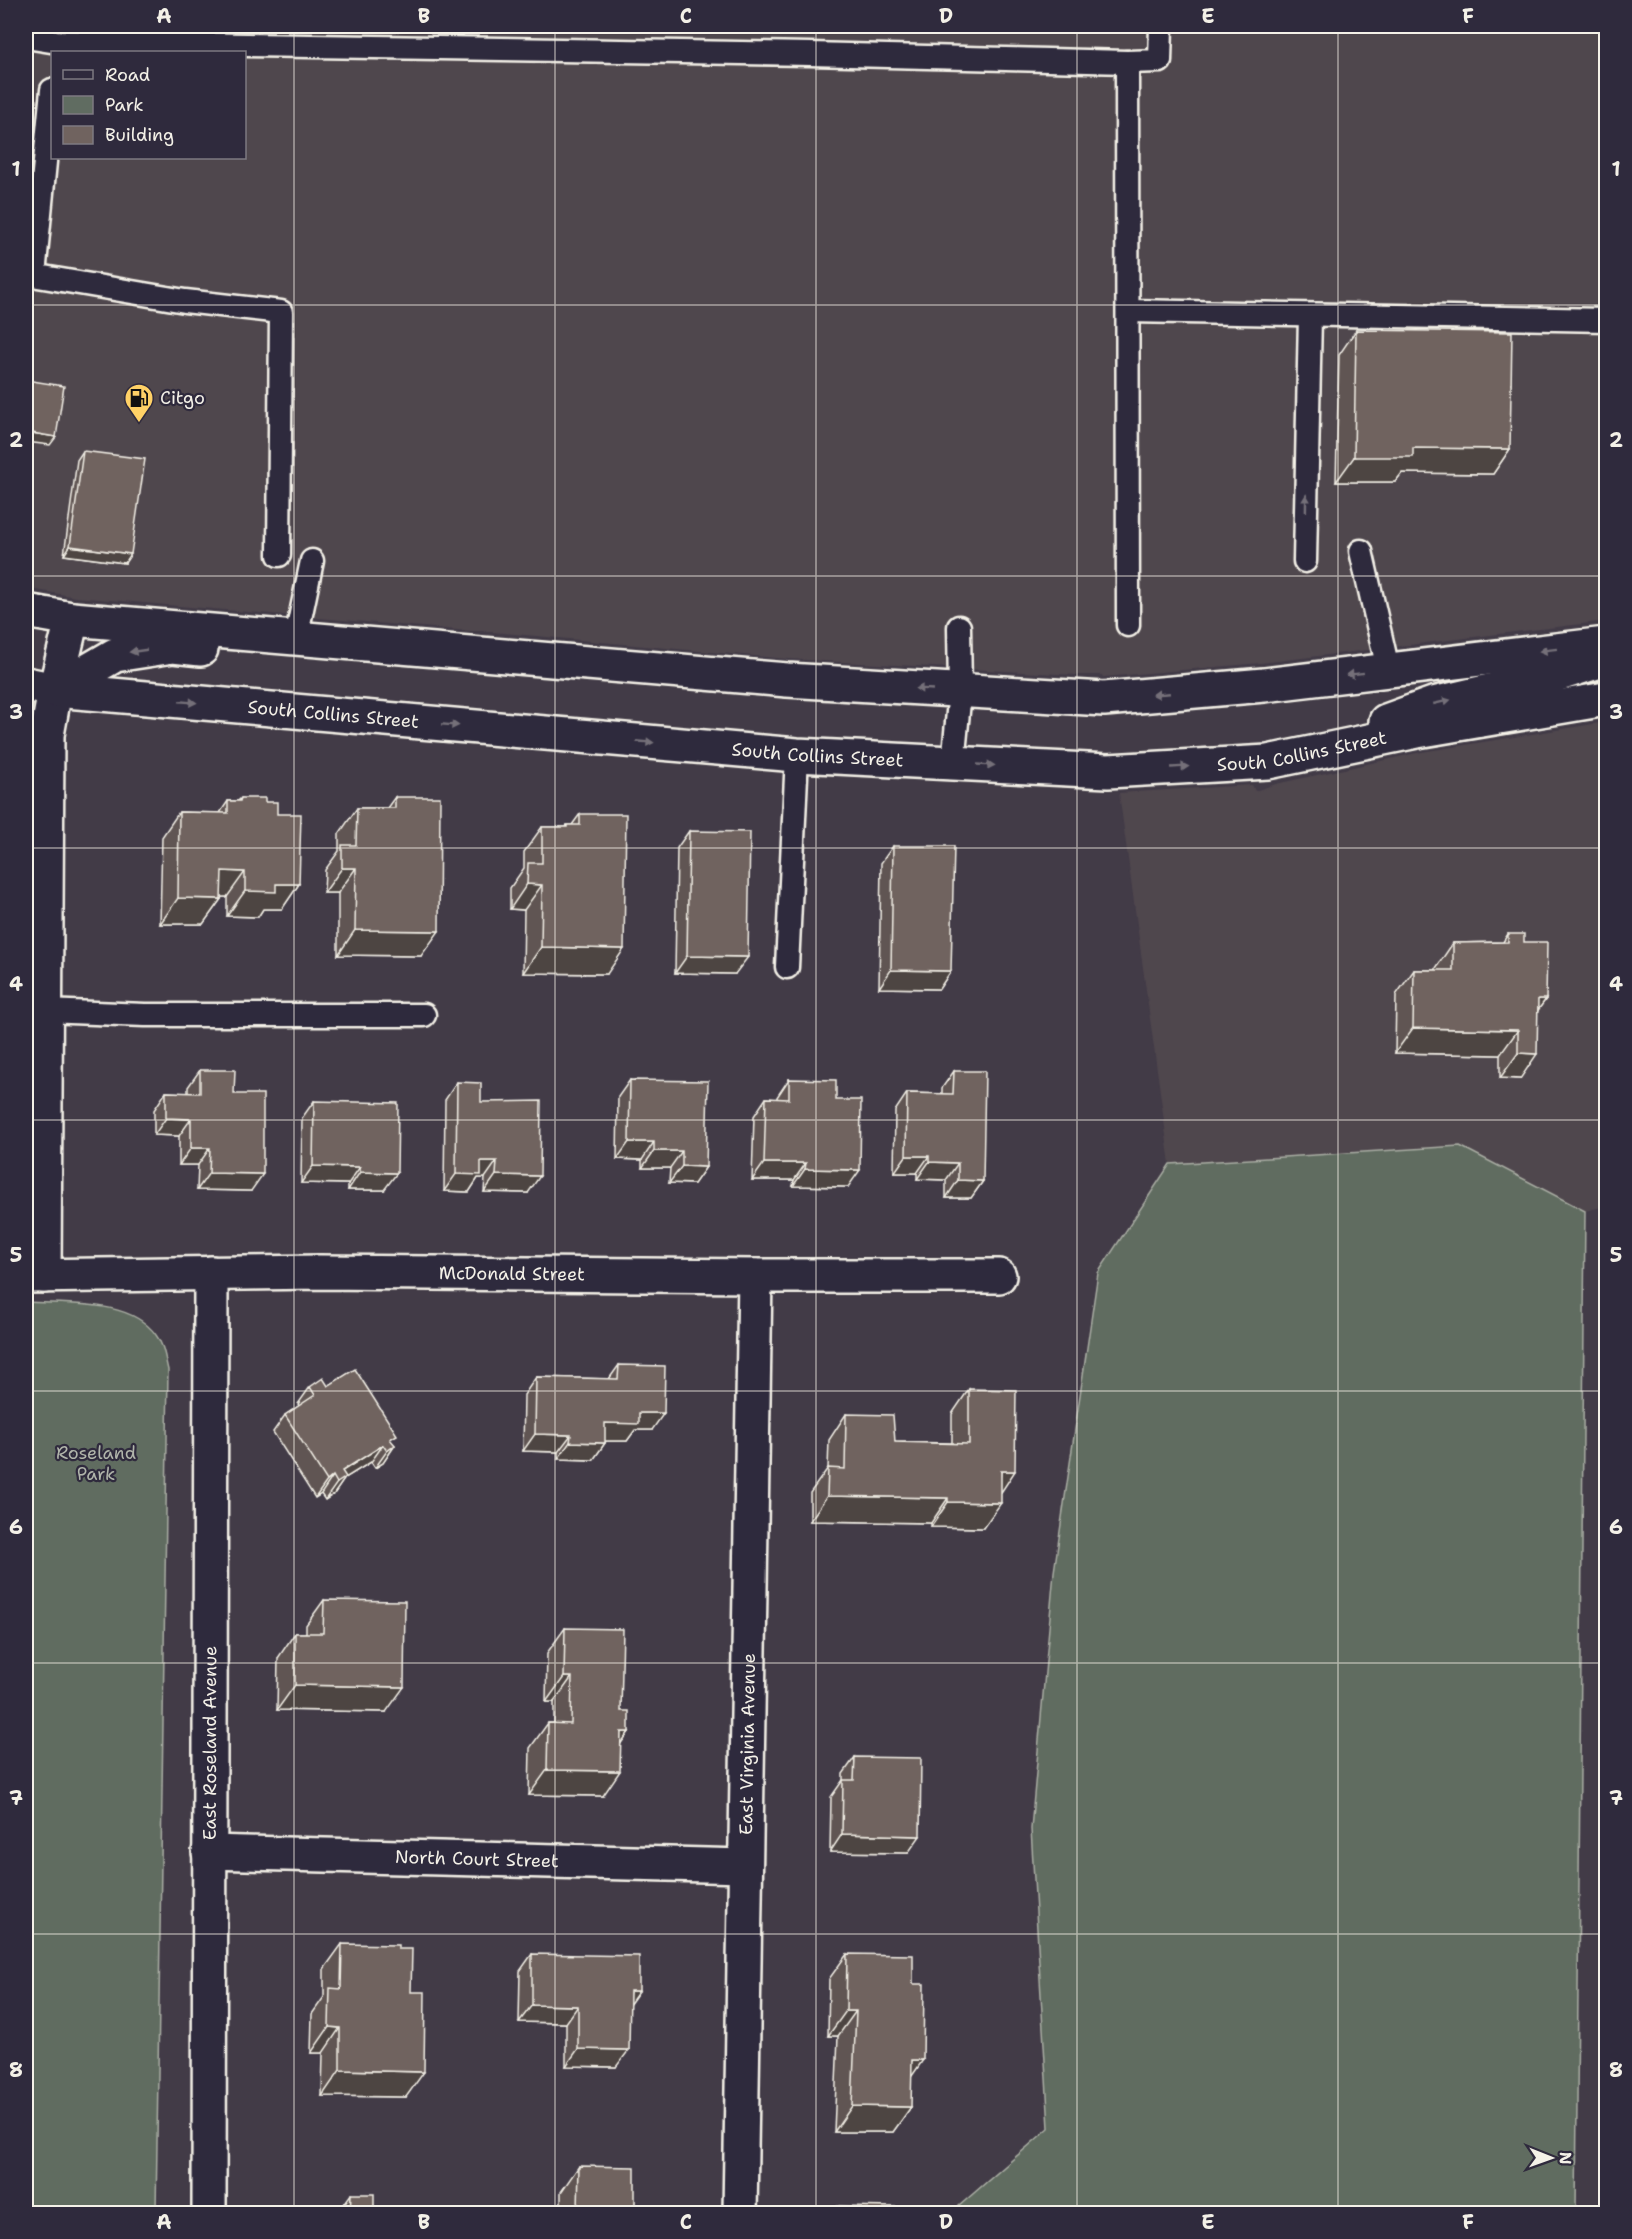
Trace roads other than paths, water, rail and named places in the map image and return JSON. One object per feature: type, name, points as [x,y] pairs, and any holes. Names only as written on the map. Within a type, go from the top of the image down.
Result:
[{"type":"street","points":[[26,610],[72,619],[787,680],[1104,699],[1263,685],[1606,644]]},
{"type":"street","points":[[35,1276],[45,1011],[47,735],[40,687],[72,619]]},
{"type":"street","points":[[40,687],[115,655],[173,646],[272,656],[469,653]]},
{"type":"street","points":[[1268,762],[1432,704],[1546,678],[1606,659]]},
{"type":"street","name":"South Collins Street","points":[[40,687],[797,755],[1108,771],[1268,762],[1417,731],[1606,699]]},
{"type":"street","name":"McDonald Street","points":[[35,1276],[319,1272],[999,1276]]},
{"type":"street","name":"East Roseland Avenue","points":[[209,2214],[211,1274]]},
{"type":"street","name":"East Virginia Avenue","points":[[740,2214],[755,1276]]},
{"type":"street","name":"North Court Street","points":[[209,1852],[746,1866]]},
{"type":"lane","points":[[26,37],[58,40],[1127,62],[1160,61],[1161,26]]},
{"type":"lane","points":[[1127,62],[1128,625]]},
{"type":"lane","points":[[51,98],[30,275],[185,301],[281,312],[279,555]]},
{"type":"lane","points":[[1128,311],[1606,320]]},
{"type":"lane","points":[[1305,561],[1310,315]]},
{"type":"lane","points":[[1361,551],[1388,669]]},
{"type":"lane","points":[[296,638],[312,561]]},
{"type":"lane","points":[[953,764],[960,691],[959,627]]},
{"type":"lane","points":[[787,966],[797,755]]},
{"type":"lane","points":[[45,1011],[145,1015],[424,1015]]},
{"type":"place","name":"Citgo","points":[[139,424]]},
{"type":"park label","name":"Roseland Park","points":[[96,1463]]}]
